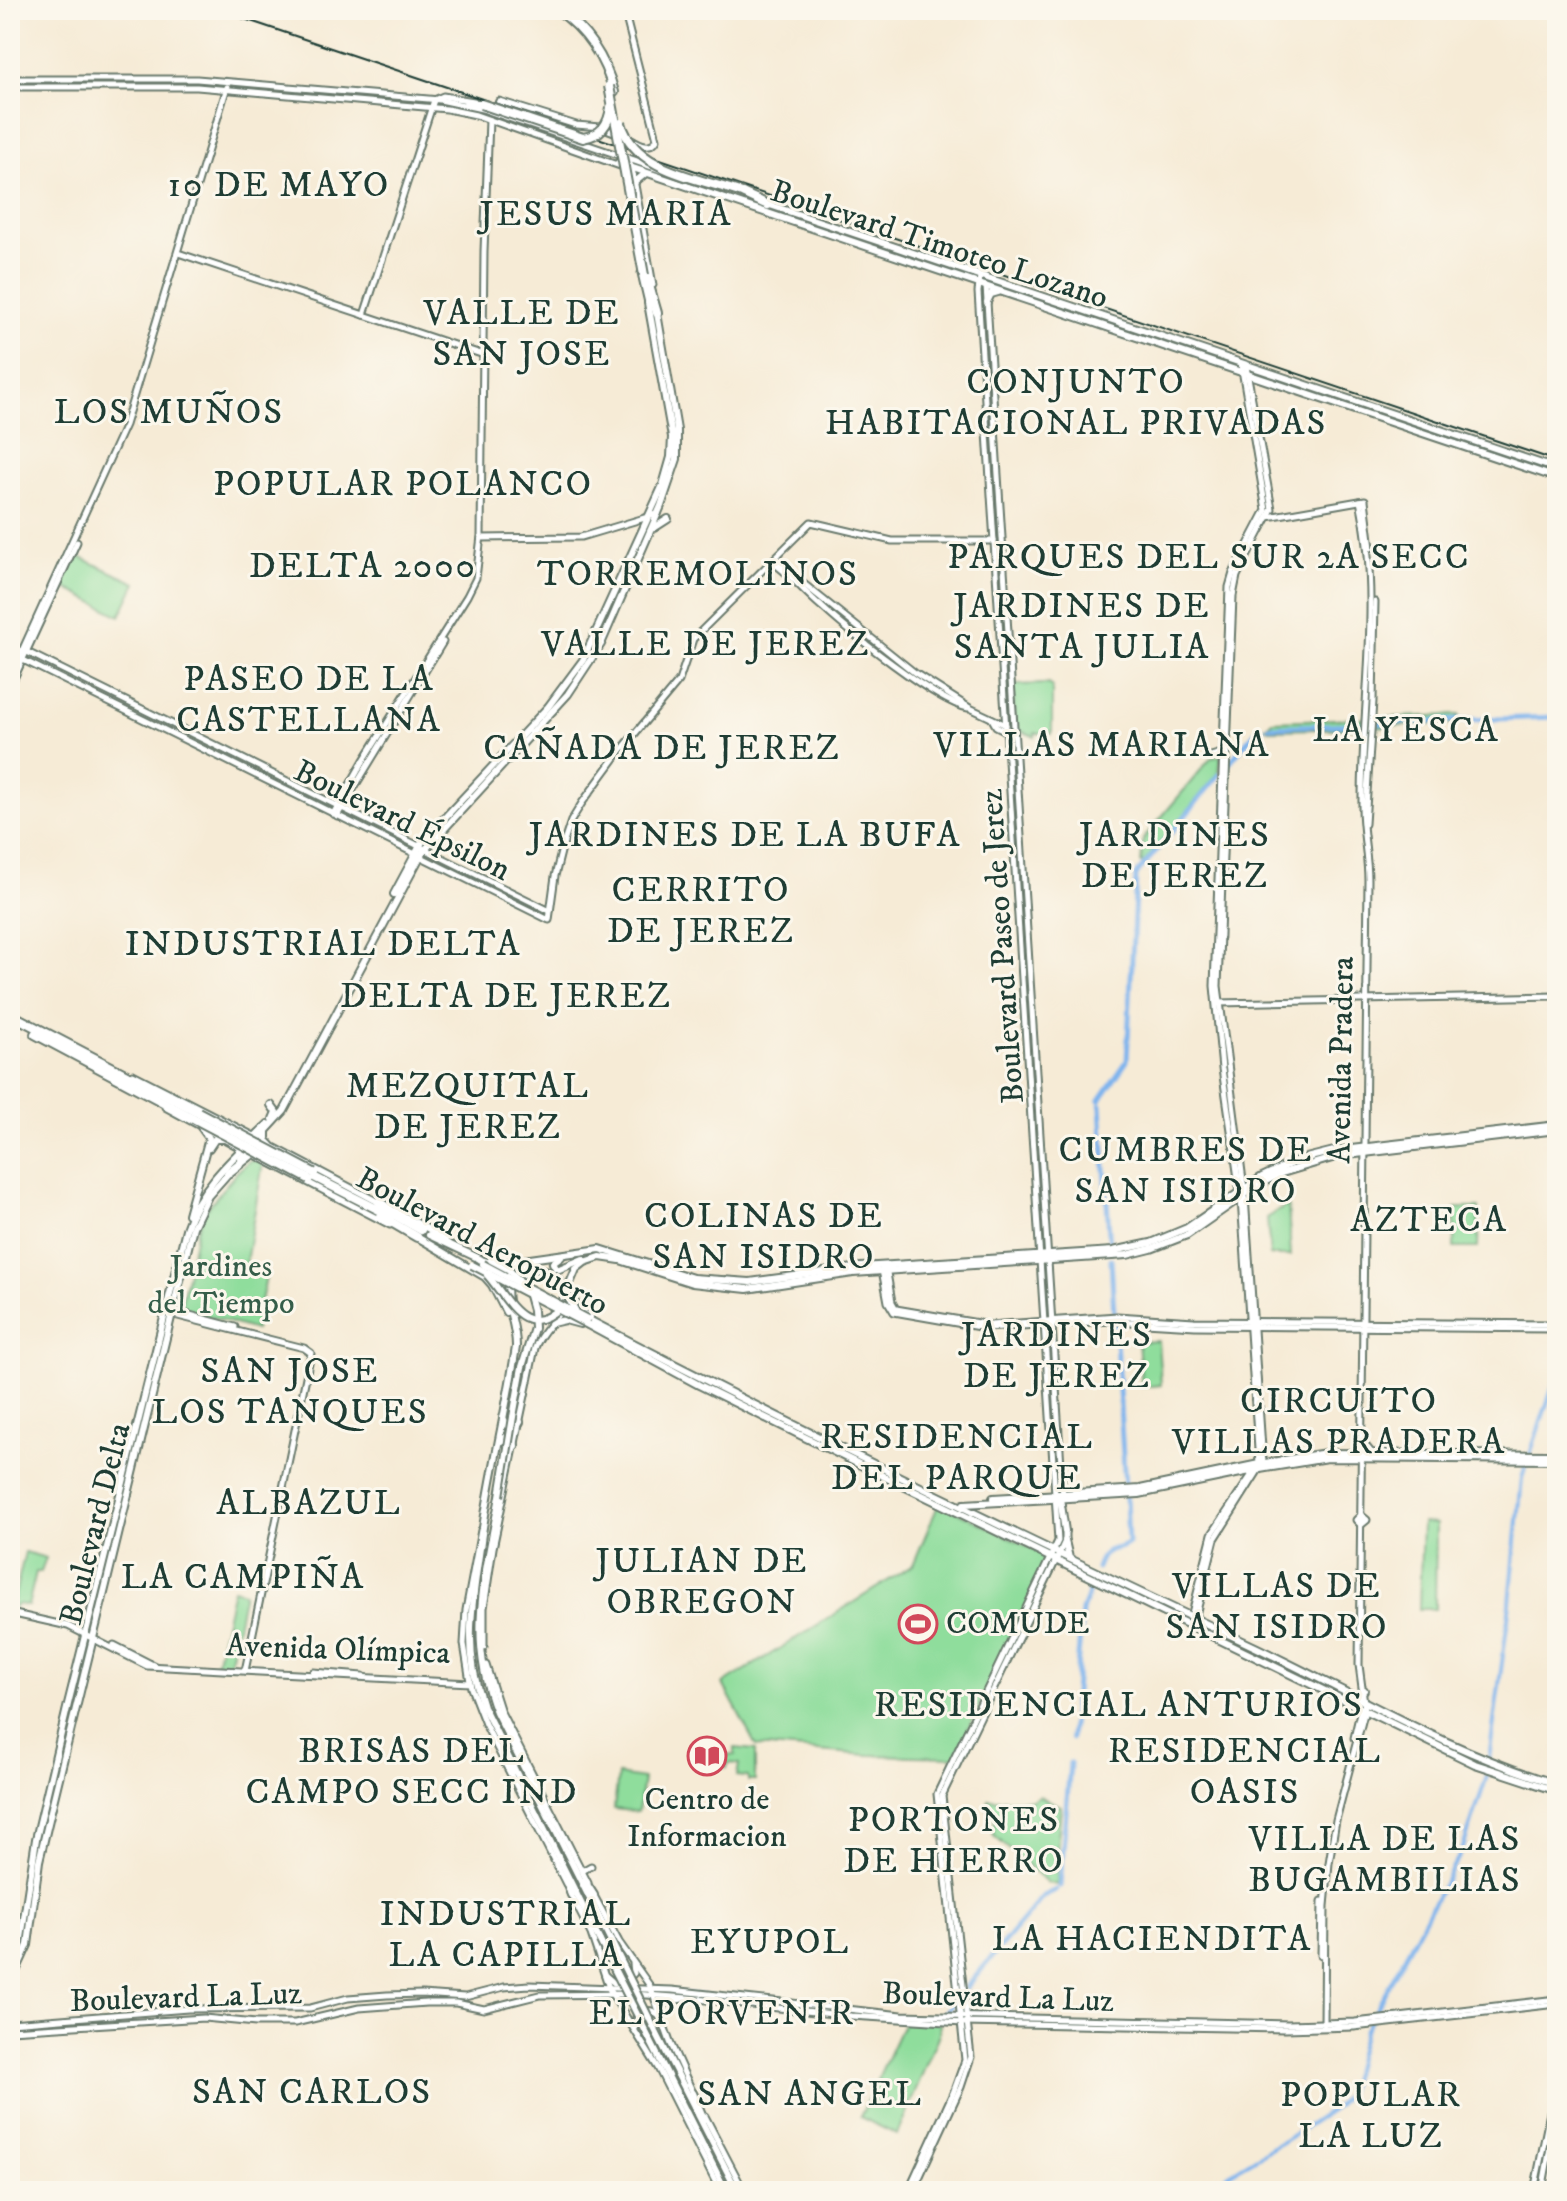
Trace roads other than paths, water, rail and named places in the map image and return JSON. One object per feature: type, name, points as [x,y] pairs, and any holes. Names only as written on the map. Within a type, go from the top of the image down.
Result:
[{"type":"highway","points":[[551,10],[579,32],[602,63]]},
{"type":"highway","points":[[558,10],[581,30],[602,63],[625,136],[642,156],[657,165],[742,193],[768,205]]},
{"type":"highway","points":[[467,104],[481,104],[566,134],[586,137],[598,133],[608,121],[611,89]]},
{"type":"highway","points":[[611,89],[648,303]]},
{"type":"highway","points":[[645,275],[657,313]]},
{"type":"highway","name":"Boulevard Aeropuerto","points":[[10,1014],[423,1234]]},
{"type":"highway","name":"Boulevard Aeropuerto","points":[[10,1020],[117,1073]]},
{"type":"highway","points":[[229,1172],[253,1147],[394,1219]]},
{"type":"highway","points":[[379,1202],[408,1222]]},
{"type":"highway","name":"Boulevard Aeropuerto","points":[[394,1219],[408,1222],[423,1234]]},
{"type":"main road","name":"Boulevard Timoteo Lozano","points":[[618,163],[768,205],[809,223],[969,280],[1111,319],[1119,327]]},
{"type":"main road","name":"Boulevard Timoteo Lozano","points":[[630,166],[799,219]]},
{"type":"main road","points":[[635,182],[646,173]]},
{"type":"main road","name":"Boulevard Timoteo Lozano","points":[[809,223],[1108,327],[1119,327],[1557,469]]},
{"type":"main road","points":[[987,302],[991,294],[1000,291]]},
{"type":"main road","name":"Boulevard Delta","points":[[422,847],[432,841],[568,694],[592,659],[649,534],[651,517],[666,478],[672,444],[648,303]]},
{"type":"main road","name":"Boulevard Delta","points":[[253,1147],[282,1107],[422,847],[465,795],[556,698],[590,648],[673,476],[678,443],[657,313]]},
{"type":"main road","points":[[1108,327],[1112,324],[1111,319]]},
{"type":"main road","name":"Boulevard Timoteo Lozano","points":[[1244,369],[1261,378],[1557,478]]},
{"type":"main road","points":[[1249,384],[1253,379],[1261,378]]},
{"type":"main road","points":[[649,534],[668,519]]},
{"type":"main road","points":[[590,648],[592,659]]},
{"type":"main road","points":[[456,815],[466,801],[465,795]]},
{"type":"main road","points":[[432,841],[434,854]]},
{"type":"main road","name":"Boulevard Delta","points":[[138,1440],[156,1384],[186,1229],[199,1198],[218,1176],[253,1147],[284,1111],[417,855]]},
{"type":"main road","points":[[271,1105],[276,1112],[273,1119]]},
{"type":"main road","points":[[186,1229],[209,1138],[201,1127]]},
{"type":"main road","points":[[478,1259],[496,1263],[604,1249],[693,1278],[761,1282],[884,1268],[1113,1251],[1151,1243],[1196,1223],[1242,1194],[1300,1166],[1334,1157],[1557,1128]]},
{"type":"main road","points":[[266,1132],[266,1140],[271,1145]]},
{"type":"main road","points":[[218,1176],[205,1176],[204,1165],[211,1143],[225,1139]]},
{"type":"main road","name":"Boulevard Delta","points":[[88,1633],[106,1586],[138,1440],[197,1218],[208,1196],[229,1172]]},
{"type":"main road","points":[[1044,1258],[1106,1257],[1151,1249],[1187,1235],[1229,1207],[1242,1194]]},
{"type":"main road","points":[[1229,1207],[1241,1209]]},
{"type":"main road","points":[[423,1234],[504,1272],[506,1279],[500,1283],[426,1244],[423,1234]]},
{"type":"main road","points":[[423,1234],[446,1239],[454,1249],[503,1265],[514,1273],[525,1288],[533,1310],[533,1333],[522,1367],[486,1568],[478,1629],[484,1675],[496,1712],[737,2191]]},
{"type":"main road","name":"Boulevard Aeropuerto","points":[[423,1234],[618,1338]]},
{"type":"main road","name":"Boulevard Aeropuerto","points":[[423,1234],[454,1249],[476,1269],[618,1338]]},
{"type":"main road","points":[[588,1249],[555,1259],[554,1268],[563,1270],[594,1255],[682,1281],[732,1289],[761,1288],[884,1268]]},
{"type":"main road","points":[[540,1256],[526,1262],[513,1274],[508,1285],[516,1347],[483,1524],[470,1620],[473,1670],[483,1706],[723,2191]]},
{"type":"main road","points":[[476,1269],[492,1280],[511,1308],[521,1316],[540,1318],[560,1307],[572,1274],[585,1262],[600,1257],[616,1259]]},
{"type":"main road","points":[[476,1269],[492,1285],[512,1321]]},
{"type":"main road","points":[[507,1295],[514,1282],[524,1273],[541,1269],[558,1279],[579,1315]]},
{"type":"main road","points":[[568,1287],[575,1305],[587,1316]]},
{"type":"main road","points":[[571,1321],[568,1313],[571,1310],[587,1316],[651,1355]]},
{"type":"main road","points":[[552,1323],[571,1321],[651,1355],[957,1503],[1055,1556],[1069,1558],[1091,1573]]},
{"type":"main road","points":[[618,1338],[841,1455],[1025,1546],[1032,1544],[1352,1699],[1475,1764],[1557,1791]]},
{"type":"main road","points":[[156,1384],[162,1393]]},
{"type":"main road","points":[[503,1418],[510,1429],[516,1428],[520,1422]]},
{"type":"main road","points":[[498,1446],[507,1435],[514,1439],[515,1446]]},
{"type":"main road","points":[[1362,1442],[1374,1454]]},
{"type":"main road","name":"Boulevard Delta","points":[[10,1969],[20,1945],[50,1815],[99,1580],[136,1452]]},
{"type":"main road","points":[[841,1455],[849,1453],[903,1477]]},
{"type":"main road","points":[[1362,1456],[1557,1458]]},
{"type":"main road","points":[[944,1506],[1144,1493],[1260,1466],[1322,1459],[1362,1456],[1530,1457]]},
{"type":"main road","points":[[957,1503],[1059,1497]]},
{"type":"main road","points":[[1059,1497],[1062,1529]]},
{"type":"main road","points":[[977,1503],[977,1513]]},
{"type":"main road","points":[[1065,1541],[1069,1558]]},
{"type":"main road","points":[[488,1557],[493,1548]]},
{"type":"main road","points":[[486,1568],[489,1577]]},
{"type":"main road","points":[[1100,1577],[1161,1611],[1192,1622],[1328,1692],[1352,1699]]},
{"type":"main road","points":[[99,1580],[101,1585],[106,1586]]},
{"type":"main road","points":[[1352,1699],[1364,1690]]},
{"type":"main road","points":[[1364,1707],[1385,1712],[1487,1760],[1557,1784]]},
{"type":"main road","points":[[519,1746],[539,1796]]},
{"type":"main road","points":[[504,1762],[530,1803]]},
{"type":"main road","points":[[1520,1776],[1536,1777]]},
{"type":"main road","points":[[560,1838],[594,1895]]},
{"type":"main road","points":[[553,1848],[571,1895]]},
{"type":"main road","name":"Boulevard Delta","points":[[10,1984],[28,1945],[30,1901]]},
{"type":"main road","points":[[693,2093],[715,2148]]},
{"type":"main road","points":[[677,2106],[700,2140]]},
{"type":"street","points":[[365,314],[434,100],[440,96],[498,104],[576,125],[604,128],[646,146],[653,144],[657,139],[624,10]]},
{"type":"street","name":"Boulevard Timoteo Lozano","points":[[10,79],[197,79],[227,86]]},
{"type":"street","points":[[45,79],[45,87]]},
{"type":"street","points":[[55,79],[52,83],[55,87]]},
{"type":"street","points":[[24,651],[98,495],[125,425],[227,86]]},
{"type":"street","name":"Boulevard Timoteo Lozano","points":[[10,87],[227,86],[318,93],[457,110],[618,163]]},
{"type":"street","name":"Boulevard Timoteo Lozano","points":[[326,94],[467,104],[547,131],[630,166]]},
{"type":"street","points":[[498,104],[544,124],[547,131]]},
{"type":"street","points":[[499,124],[504,121],[502,116]]},
{"type":"street","points":[[335,815],[364,760],[442,641],[474,583],[481,538],[484,251],[489,120]]},
{"type":"street","points":[[511,128],[510,122],[513,120]]},
{"type":"street","name":"Boulevard Delta","points":[[630,166],[657,313]]},
{"type":"street","name":"Boulevard Delta","points":[[630,166],[630,208],[648,303]]},
{"type":"street","points":[[630,208],[639,207]]},
{"type":"street","points":[[179,251],[484,353]]},
{"type":"street","name":"Boulevard Paseo de Jerez","points":[[982,283],[987,302],[1036,1066],[1045,1218],[1043,1309],[1059,1497]]},
{"type":"street","name":"Boulevard Paseo de Jerez","points":[[982,283],[993,541],[1021,986],[1037,1217],[1053,1322],[1059,1497]]},
{"type":"street","points":[[1192,1622],[1193,1607],[1213,1538],[1260,1466],[1242,1194],[1218,1004],[1225,769],[1235,585],[1271,502],[1244,369]]},
{"type":"street","points":[[1225,769],[1229,587],[1258,528],[1267,517],[1244,369]]},
{"type":"street","points":[[10,687],[110,462]]},
{"type":"street","name":"Avenida Pradera","points":[[1267,517],[1362,501],[1372,617],[1362,807],[1368,880],[1360,1680],[1364,1690],[1364,1707],[1331,1840],[1325,1906],[1322,2026]]},
{"type":"street","points":[[481,538],[581,537],[651,517]]},
{"type":"street","points":[[550,911],[555,876],[569,825],[607,768],[679,681],[693,639],[811,522],[892,541],[1001,540]]},
{"type":"street","points":[[772,561],[823,608],[920,682],[954,703],[970,708]]},
{"type":"street","points":[[772,561],[780,563],[827,605],[915,673],[1014,732]]},
{"type":"street","points":[[31,641],[31,649],[36,656]]},
{"type":"street","name":"Boulevard Épsilon","points":[[21,658],[549,920],[550,911],[24,651]]},
{"type":"street","points":[[10,656],[16,670]]},
{"type":"street","points":[[10,677],[25,665],[33,665]]},
{"type":"street","points":[[82,689],[81,683],[87,681]]},
{"type":"street","points":[[909,682],[920,682]]},
{"type":"street","points":[[1211,756],[1218,754],[1223,757]]},
{"type":"street","points":[[1021,976],[1029,970]]},
{"type":"street","points":[[1021,986],[1029,980]]},
{"type":"street","points":[[1218,1004],[1557,996]]},
{"type":"street","points":[[1023,1011],[1031,1004]]},
{"type":"street","points":[[1024,1019],[1031,1012]]},
{"type":"street","points":[[1027,1068],[1036,1066]]},
{"type":"street","name":"Boulevard Aeropuerto","points":[[117,1073],[130,1088],[233,1144],[253,1147],[426,1244]]},
{"type":"street","name":"Boulevard Aeropuerto","points":[[117,1073],[141,1077],[243,1130],[253,1147]]},
{"type":"street","points":[[233,1144],[244,1143],[246,1137],[243,1130]]},
{"type":"street","points":[[253,1147],[271,1145]]},
{"type":"street","name":"Boulevard Aeropuerto","points":[[271,1145],[446,1239]]},
{"type":"street","points":[[1242,1194],[1244,1224]]},
{"type":"street","points":[[1037,1217],[1042,1215],[1045,1218]]},
{"type":"street","points":[[884,1268],[896,1309],[960,1323],[1044,1323],[1117,1316],[1251,1324],[1557,1327]]},
{"type":"street","points":[[568,1287],[564,1306],[536,1344],[493,1548],[484,1629],[486,1661],[497,1701],[634,1969],[630,1980],[621,1984],[605,1976]]},
{"type":"street","points":[[1043,1309],[1047,1311],[1051,1308]]},
{"type":"street","points":[[170,1312],[308,1349],[311,1356],[245,1670]]},
{"type":"street","points":[[483,1524],[466,1610],[464,1644],[470,1683],[481,1717],[591,1934],[615,2001],[635,2030],[723,2191]]},
{"type":"street","points":[[910,2191],[968,2071],[971,2057],[938,1790],[1065,1541],[1062,1529]]},
{"type":"street","points":[[962,1999],[942,1796],[1055,1556],[1062,1529]]},
{"type":"street","points":[[1192,1622],[1213,1538]]},
{"type":"street","name":"Avenida Olímpica","points":[[10,1611],[67,1623],[155,1666]]},
{"type":"street","name":"Avenida Olímpica","points":[[88,1633],[134,1663],[147,1666],[453,1680],[464,1680],[469,1676]]},
{"type":"street","name":"Avenida Olímpica","points":[[245,1670],[470,1683]]},
{"type":"street","name":"Avenida Pradera","points":[[1352,1699],[1360,1680]]},
{"type":"street","points":[[931,1800],[938,1805]]},
{"type":"street","points":[[582,1871],[591,1866]]},
{"type":"street","points":[[626,1953],[652,1988],[661,2019],[693,2093],[744,2191]]},
{"type":"street","points":[[641,1973],[654,1983],[672,1990]]},
{"type":"street","points":[[597,1988],[605,1976]]},
{"type":"street","name":"Boulevard La Luz","points":[[10,2023],[188,2009],[310,2008],[456,2000],[512,1986],[597,1988],[851,2016],[965,2024],[1322,2026],[1557,2001]]},
{"type":"street","name":"Boulevard La Luz","points":[[10,2030],[204,2018],[295,2023],[356,2004],[369,1996],[422,1994],[456,2000],[481,2009],[530,1995],[588,1995],[652,1988],[965,2024],[1322,2026]]},
{"type":"street","points":[[588,1995],[615,2001]]},
{"type":"street","points":[[659,2011],[668,2002],[688,1998]]},
{"type":"street","points":[[635,2030],[635,2019],[643,2010],[650,2010],[661,2019]]},
{"type":"street","points":[[910,2191],[962,2072],[965,2024]]},
{"type":"street","points":[[965,2051],[968,2044],[968,2071]]},
{"type":"street","points":[[1538,2191],[1557,2110],[1557,2078]]},
{"type":"street","points":[[1538,2191],[1538,2173],[1556,2094]]},
{"type":"waterway","points":[[1376,723],[1557,717]]},
{"type":"waterway","points":[[1269,727],[1360,724]]},
{"type":"waterway","points":[[1229,763],[1262,728]]},
{"type":"waterway","points":[[1100,1100],[1127,1061],[1136,875],[1219,775]]},
{"type":"waterway","points":[[1101,1105],[1110,1249]]},
{"type":"waterway","points":[[1111,1259],[1114,1314]]},
{"type":"waterway","points":[[1115,1324],[1125,1488]]},
{"type":"waterway","points":[[1489,1759],[1510,1603],[1522,1478],[1557,1374]]},
{"type":"waterway","points":[[1097,1568],[1107,1551],[1128,1543],[1126,1497]]},
{"type":"waterway","points":[[1071,1738],[1082,1611],[1092,1582]]},
{"type":"waterway","points":[[1060,1886],[1070,1763]]},
{"type":"waterway","points":[[1201,2191],[1308,2126],[1337,2106],[1348,2092],[1364,2031],[1462,1851],[1488,1773]]},
{"type":"waterway","points":[[966,1988],[1043,1896],[1056,1890]]},
{"type":"waterway","points":[[666,1992],[867,2015]]},
{"type":"waterway","points":[[944,2014],[956,1999]]},
{"type":"railway","points":[[218,10],[1557,461]]},
{"type":"place","name":"COMUDE","points":[[918,1624]]},
{"type":"place","name":"Centro de Informacion","points":[[707,1756]]},
{"type":"district","name":"10 DE MAYO","points":[[279,185]]},
{"type":"district","name":"JESUS MARIA","points":[[606,214]]},
{"type":"district","name":"VALLE DE SAN JOSE","points":[[522,334]]},
{"type":"district","name":"CONJUNTO HABITACIONAL PRIVADAS","points":[[1076,402]]},
{"type":"district","name":"LOS MUÑOS","points":[[169,412]]},
{"type":"district","name":"POPULAR POLANCO","points":[[403,484]]},
{"type":"district","name":"PARQUES DEL SUR 2A SECC","points":[[1209,557]]},
{"type":"district","name":"DELTA 2000","points":[[363,566]]},
{"type":"district","name":"TORREMOLINOS","points":[[698,574]]},
{"type":"district","name":"JARDINES DE SANTA JULIA","points":[[1082,626]]},
{"type":"district","name":"VALLE DE JEREZ","points":[[706,644]]},
{"type":"district","name":"PASEO DE LA CASTELLANA","points":[[309,700]]},
{"type":"district","name":"LA YESCA","points":[[1406,730]]},
{"type":"district","name":"VILLAS MARIANA","points":[[1102,745]]},
{"type":"district","name":"CAÑADA DE JEREZ","points":[[662,748]]},
{"type":"district","name":"JARDINES DE LA BUFA","points":[[745,835]]},
{"type":"district","name":"JARDINES DE JEREZ","points":[[1175,856]]},
{"type":"district","name":"CERRITO DE JEREZ","points":[[701,910]]},
{"type":"district","name":"INDUSTRIAL DELTA","points":[[323,944]]},
{"type":"district","name":"DELTA DE JEREZ","points":[[506,996]]},
{"type":"district","name":"MEZQUITAL DE JEREZ","points":[[468,1106]]},
{"type":"district","name":"CUMBRES DE SAN ISIDRO","points":[[1186,1170]]},
{"type":"district","name":"AZTECA","points":[[1429,1220]]},
{"type":"district","name":"COLINAS DE SAN ISIDRO","points":[[764,1236]]},
{"type":"district","name":"JARDINES DE JEREZ","points":[[1057,1356]]},
{"type":"district","name":"SAN JOSE LOS TANQUES","points":[[290,1392]]},
{"type":"district","name":"CIRCUITO VILLAS PRADERA","points":[[1339,1422]]},
{"type":"district","name":"RESIDENCIAL DEL PARQUE","points":[[957,1458]]},
{"type":"district","name":"ALBAZUL","points":[[309,1503]]},
{"type":"district","name":"LA CAMPIÑA","points":[[243,1577]]},
{"type":"district","name":"JULIAN DE OBREGON","points":[[702,1582]]},
{"type":"district","name":"VILLAS DE SAN ISIDRO","points":[[1277,1606]]},
{"type":"district","name":"RESIDENCIAL ANTURIOS","points":[[1119,1705]]},
{"type":"district","name":"BRISAS DEL CAMPO SECC IND","points":[[412,1772]]},
{"type":"district","name":"RESIDENCIAL OASIS","points":[[1245,1772]]},
{"type":"district","name":"PORTONES DE HIERRO","points":[[954,1840]]},
{"type":"district","name":"VILLA DE LAS BUGAMBILIAS","points":[[1385,1860]]},
{"type":"district","name":"INDUSTRIAL LA CAPILLA","points":[[506,1934]]},
{"type":"district","name":"LA HACIENDITA","points":[[1152,1939]]},
{"type":"district","name":"EYUPOL","points":[[770,1942]]},
{"type":"district","name":"EL PORVENIR","points":[[722,2013]]},
{"type":"district","name":"SAN CARLOS","points":[[312,2092]]},
{"type":"district","name":"SAN ANGEL","points":[[810,2094]]},
{"type":"district","name":"POPULAR LA LUZ","points":[[1371,2116]]},
{"type":"park label","name":"Jardines del Tiempo","points":[[221,1286]]}]
